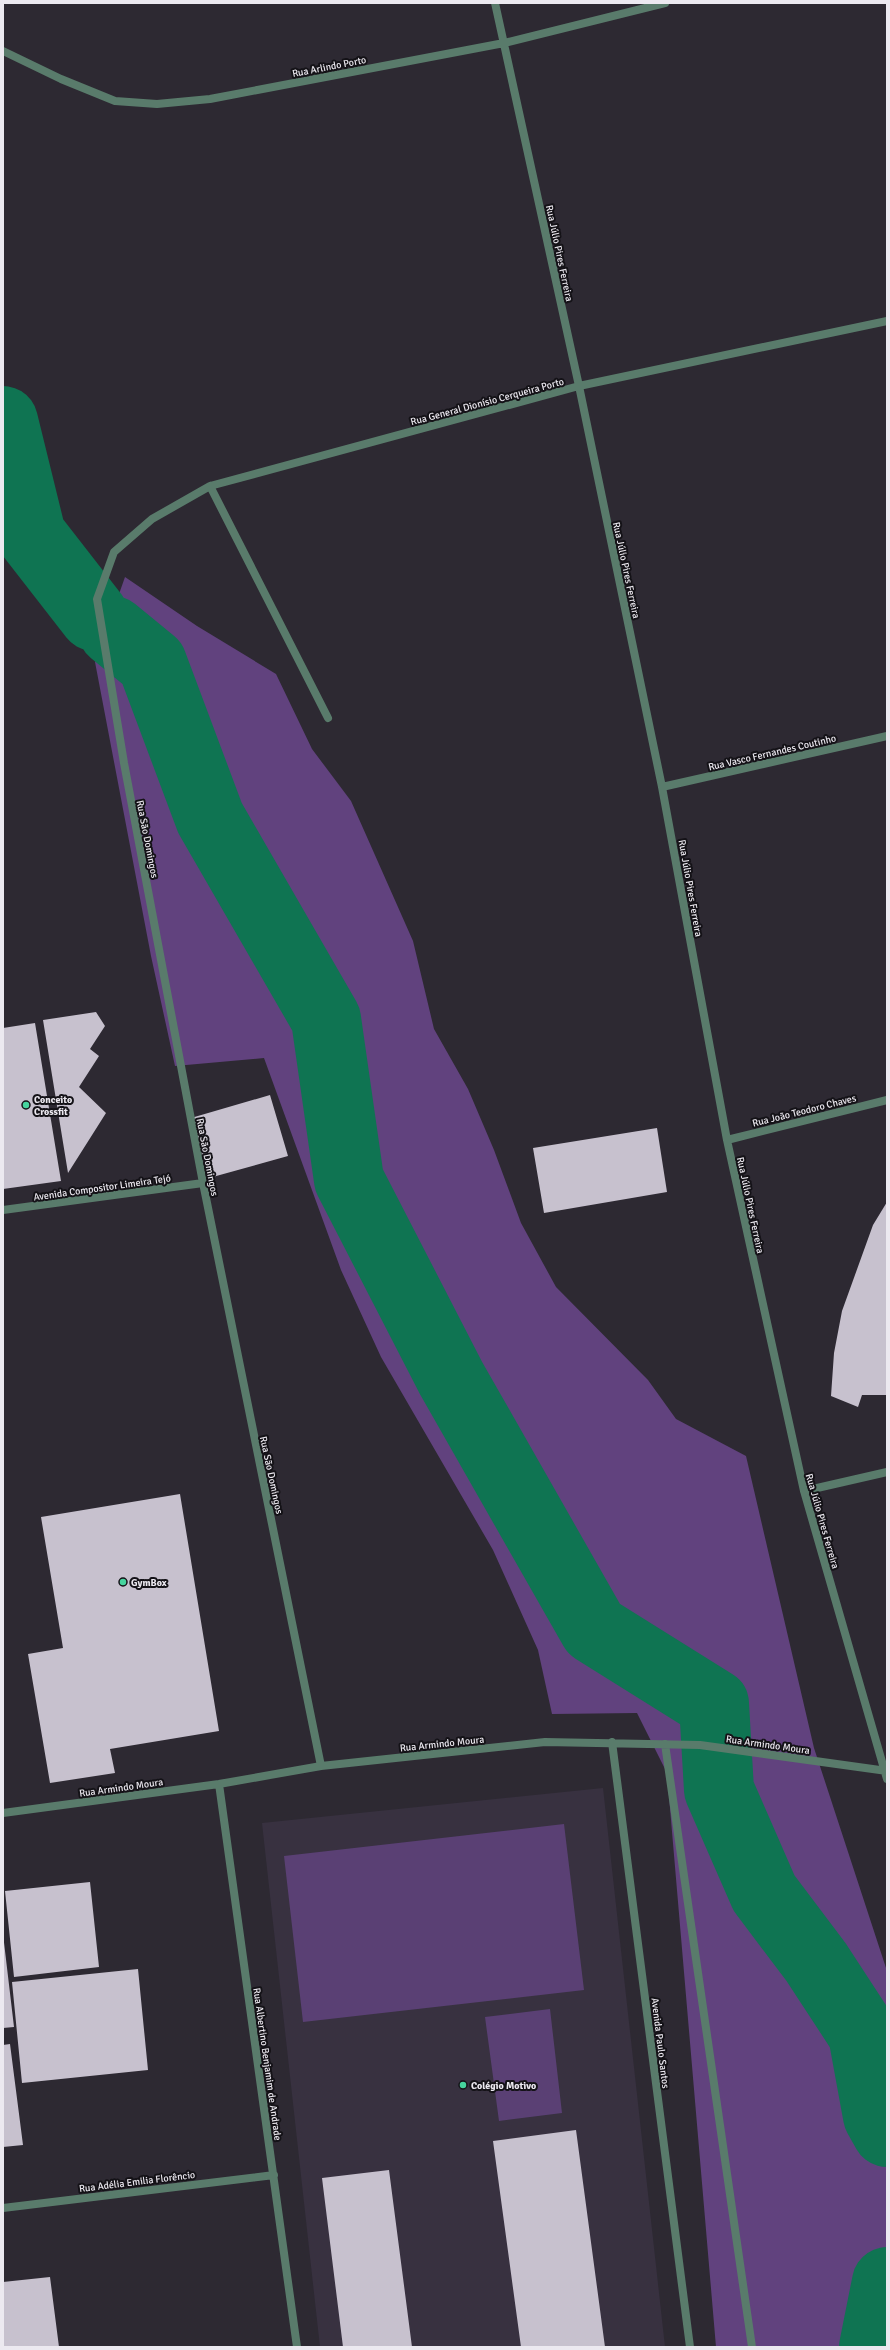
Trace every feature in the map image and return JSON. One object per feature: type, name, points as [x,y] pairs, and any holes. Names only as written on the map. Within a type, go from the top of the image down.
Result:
[{"type":"street","name":"Rua Júlio Pires Ferreira","points":[[495,3],[579,386],[662,787],[727,1140],[804,1491],[886,1773]]},
{"type":"street","name":"Rua Arlindo Porto","points":[[3,51],[61,79],[115,101],[156,104],[210,99],[504,43],[665,3]]},
{"type":"street","name":"Rua General Dionísio Cerqueira Porto","points":[[114,552],[152,519],[210,486],[579,386],[887,322]]},
{"type":"street","points":[[210,486],[328,718]]},
{"type":"street","name":"Rua São Domingos","points":[[114,552],[97,599],[124,763],[203,1184],[322,1766]]},
{"type":"street","name":"Rua Vasco Fernandes Coutinho","points":[[662,787],[887,736]]},
{"type":"street","name":"Rua João Teodoro Chaves","points":[[727,1140],[887,1100]]},
{"type":"street","name":"Avenida Compositor Limeira Tejó","points":[[3,1210],[203,1184]]},
{"type":"street","points":[[804,1491],[887,1472]]},
{"type":"street","name":"Rua Armindo Moura","points":[[3,1813],[219,1784],[322,1766],[545,1742],[612,1742],[700,1745],[730,1748],[886,1773]]},
{"type":"street","name":"Avenida Paulo Santos","points":[[612,1742],[690,2347]]},
{"type":"street","points":[[665,1744],[752,2347]]},
{"type":"street","name":"Rua Albertino Benjamim de Andrade","points":[[219,1784],[297,2347]]},
{"type":"street","name":"Rua Adélia Emilia Florêncio","points":[[3,2208],[274,2175]]},
{"type":"shaded area","points":[[125,577],[197,626],[276,674],[312,749],[351,801],[413,941],[434,1029],[468,1089],[494,1150],[521,1223],[556,1287],[648,1380],[676,1419],[746,1456],[814,1748],[887,1971],[887,2347],[716,2347],[667,1773],[637,1713],[552,1714],[538,1650],[493,1550],[381,1357],[341,1270],[264,1058],[175,1066],[151,956],[95,662]]},
{"type":"shaded area","name":"Colégio Motivo","points":[[603,1788],[665,2347],[320,2347],[262,1823]]},
{"type":"shaded area","points":[[564,1824],[584,1990],[303,2022],[284,1856]]},
{"type":"shaded area","points":[[550,2009],[562,2113],[499,2121],[485,2017]]},
{"type":"building","points":[[96,1012],[105,1026],[90,1049],[99,1056],[79,1087],[106,1113],[68,1173],[43,1020]]},
{"type":"building","name":"Conceito Crossfit","points":[[35,1023],[61,1181],[3,1189],[3,1028]]},
{"type":"building","points":[[270,1095],[288,1156],[209,1178],[191,1118]]},
{"type":"building","points":[[657,1128],[667,1192],[544,1213],[533,1148]]},
{"type":"building","points":[[887,1202],[887,1395],[862,1395],[858,1407],[831,1396],[834,1353],[842,1311],[873,1225]]},
{"type":"building","name":"GymBox","points":[[180,1494],[219,1731],[110,1749],[115,1773],[50,1783],[28,1654],[63,1648],[41,1517]]},
{"type":"building","points":[[90,1882],[99,1967],[14,1977],[5,1891]]},
{"type":"building","points":[[3,1934],[14,2027],[3,2028]]},
{"type":"building","points":[[138,1969],[148,2070],[22,2083],[12,1982]]},
{"type":"building","points":[[10,2044],[23,2145],[3,2147],[3,2045]]},
{"type":"building","points":[[576,2130],[605,2347],[521,2347],[493,2141]]},
{"type":"building","points":[[389,2170],[412,2347],[343,2347],[322,2178]]},
{"type":"building","points":[[50,2277],[59,2347],[3,2347],[3,2282]]},
{"type":"waterway","points":[[3,421],[31,535],[94,616]]},
{"type":"waterway","points":[[113,631],[152,663],[210,818],[326,1019],[349,1180],[451,1378],[594,1629],[714,1704],[719,1790],[764,1893],[816,1962],[863,2034],[878,2116],[887,2132]]},
{"type":"waterway","points":[[874,2347],[887,2282]]},
{"type":"place","name":"Conceito Crossfit","points":[[26,1105]]},
{"type":"place","name":"GymBox","points":[[123,1582]]},
{"type":"place","name":"Colégio Motivo","points":[[463,2085]]}]
